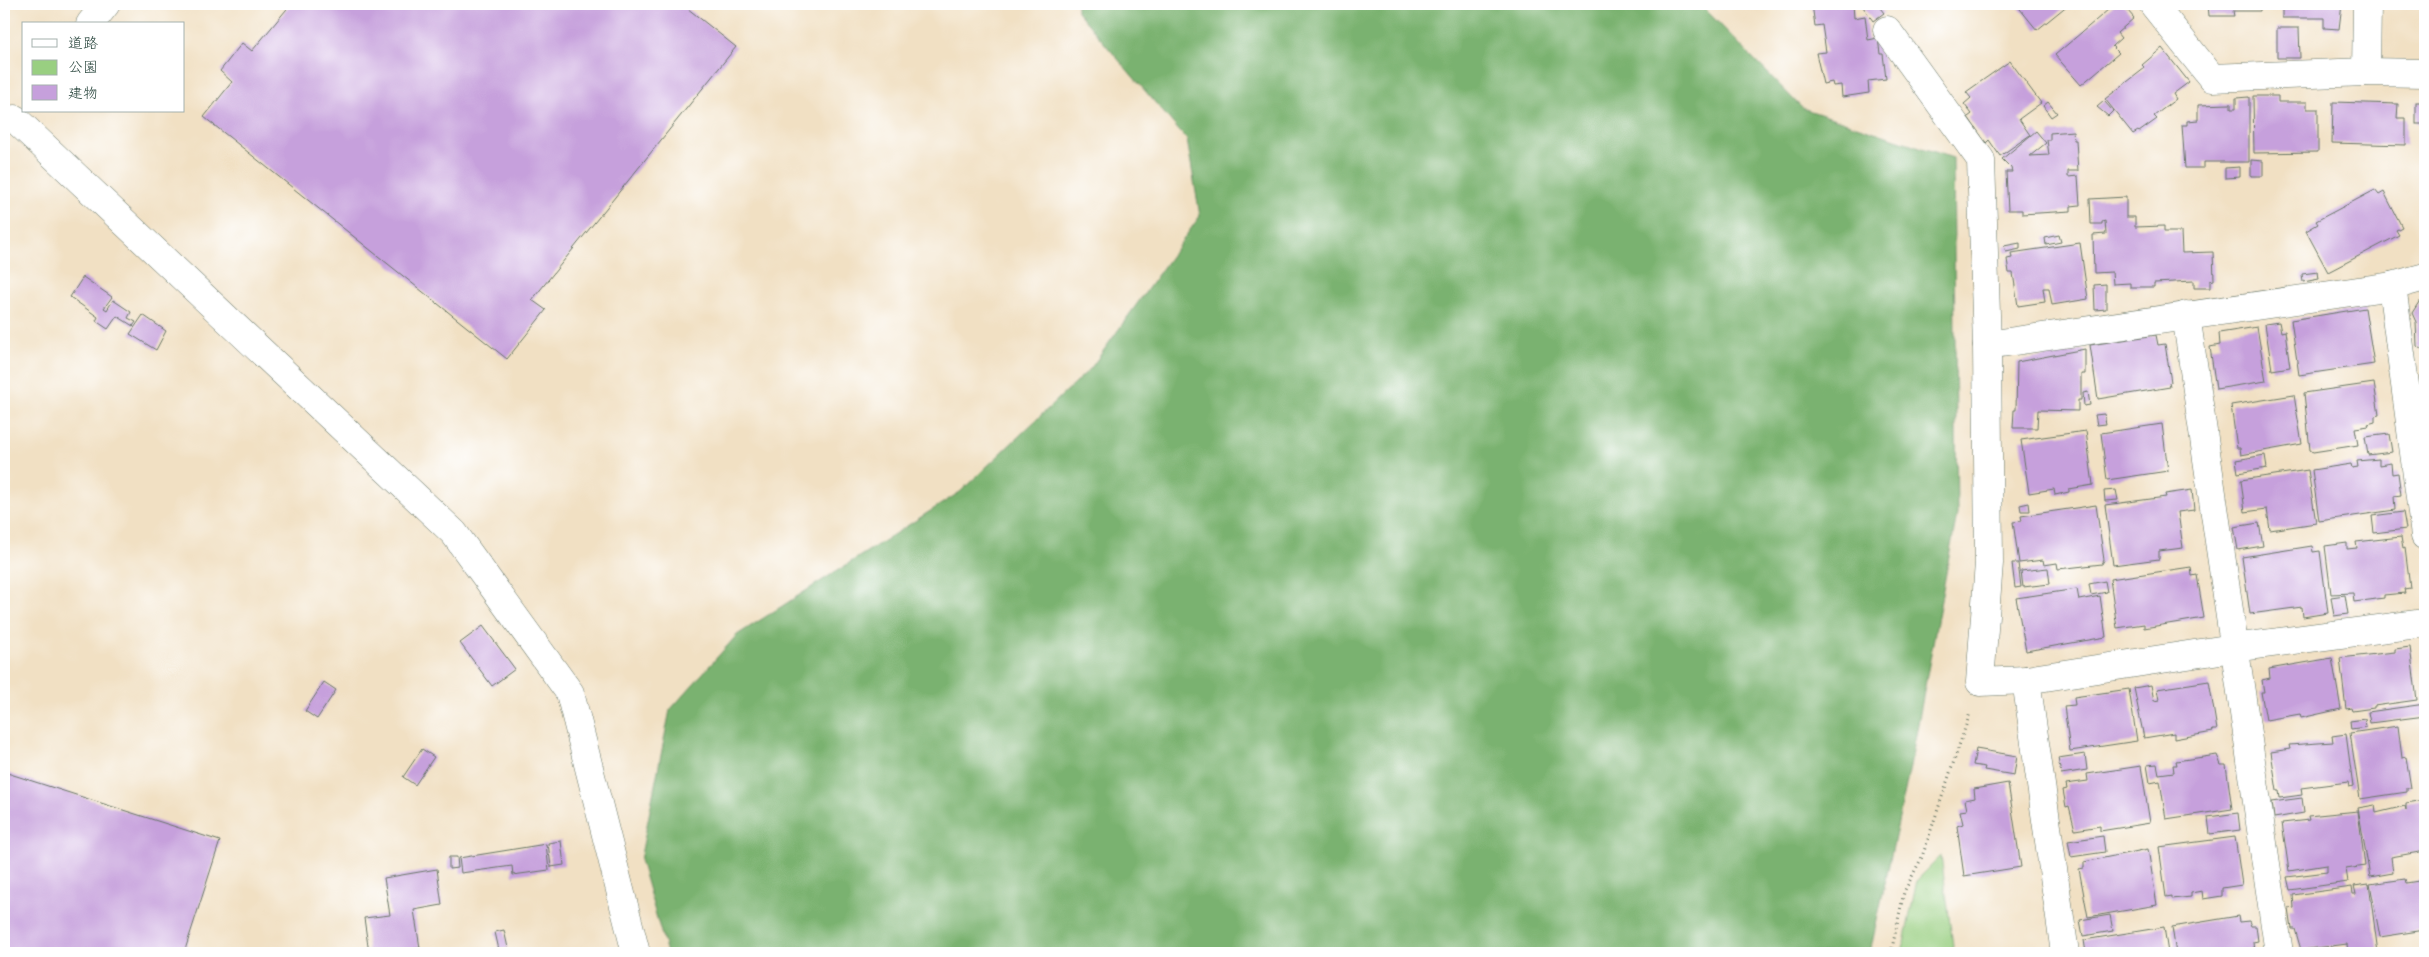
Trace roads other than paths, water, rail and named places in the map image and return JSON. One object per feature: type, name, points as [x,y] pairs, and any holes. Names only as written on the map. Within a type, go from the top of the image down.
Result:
[{"type":"street","points":[[92,22],[106,4]]},
{"type":"street","points":[[2153,4],[2212,78],[2366,72],[2425,73]]},
{"type":"street","points":[[2366,72],[2367,4]]},
{"type":"street","points":[[1887,30],[1981,160],[1987,345],[1989,563],[1980,682],[2026,680],[2233,648],[2425,623]]},
{"type":"street","points":[[14,119],[454,533],[570,693],[636,953]]},
{"type":"street","points":[[1987,345],[2392,286],[2425,277]]},
{"type":"street","points":[[2392,286],[2425,536]]},
{"type":"street","points":[[2186,315],[2233,648],[2279,953]]},
{"type":"street","points":[[2026,680],[2065,953]]}]
